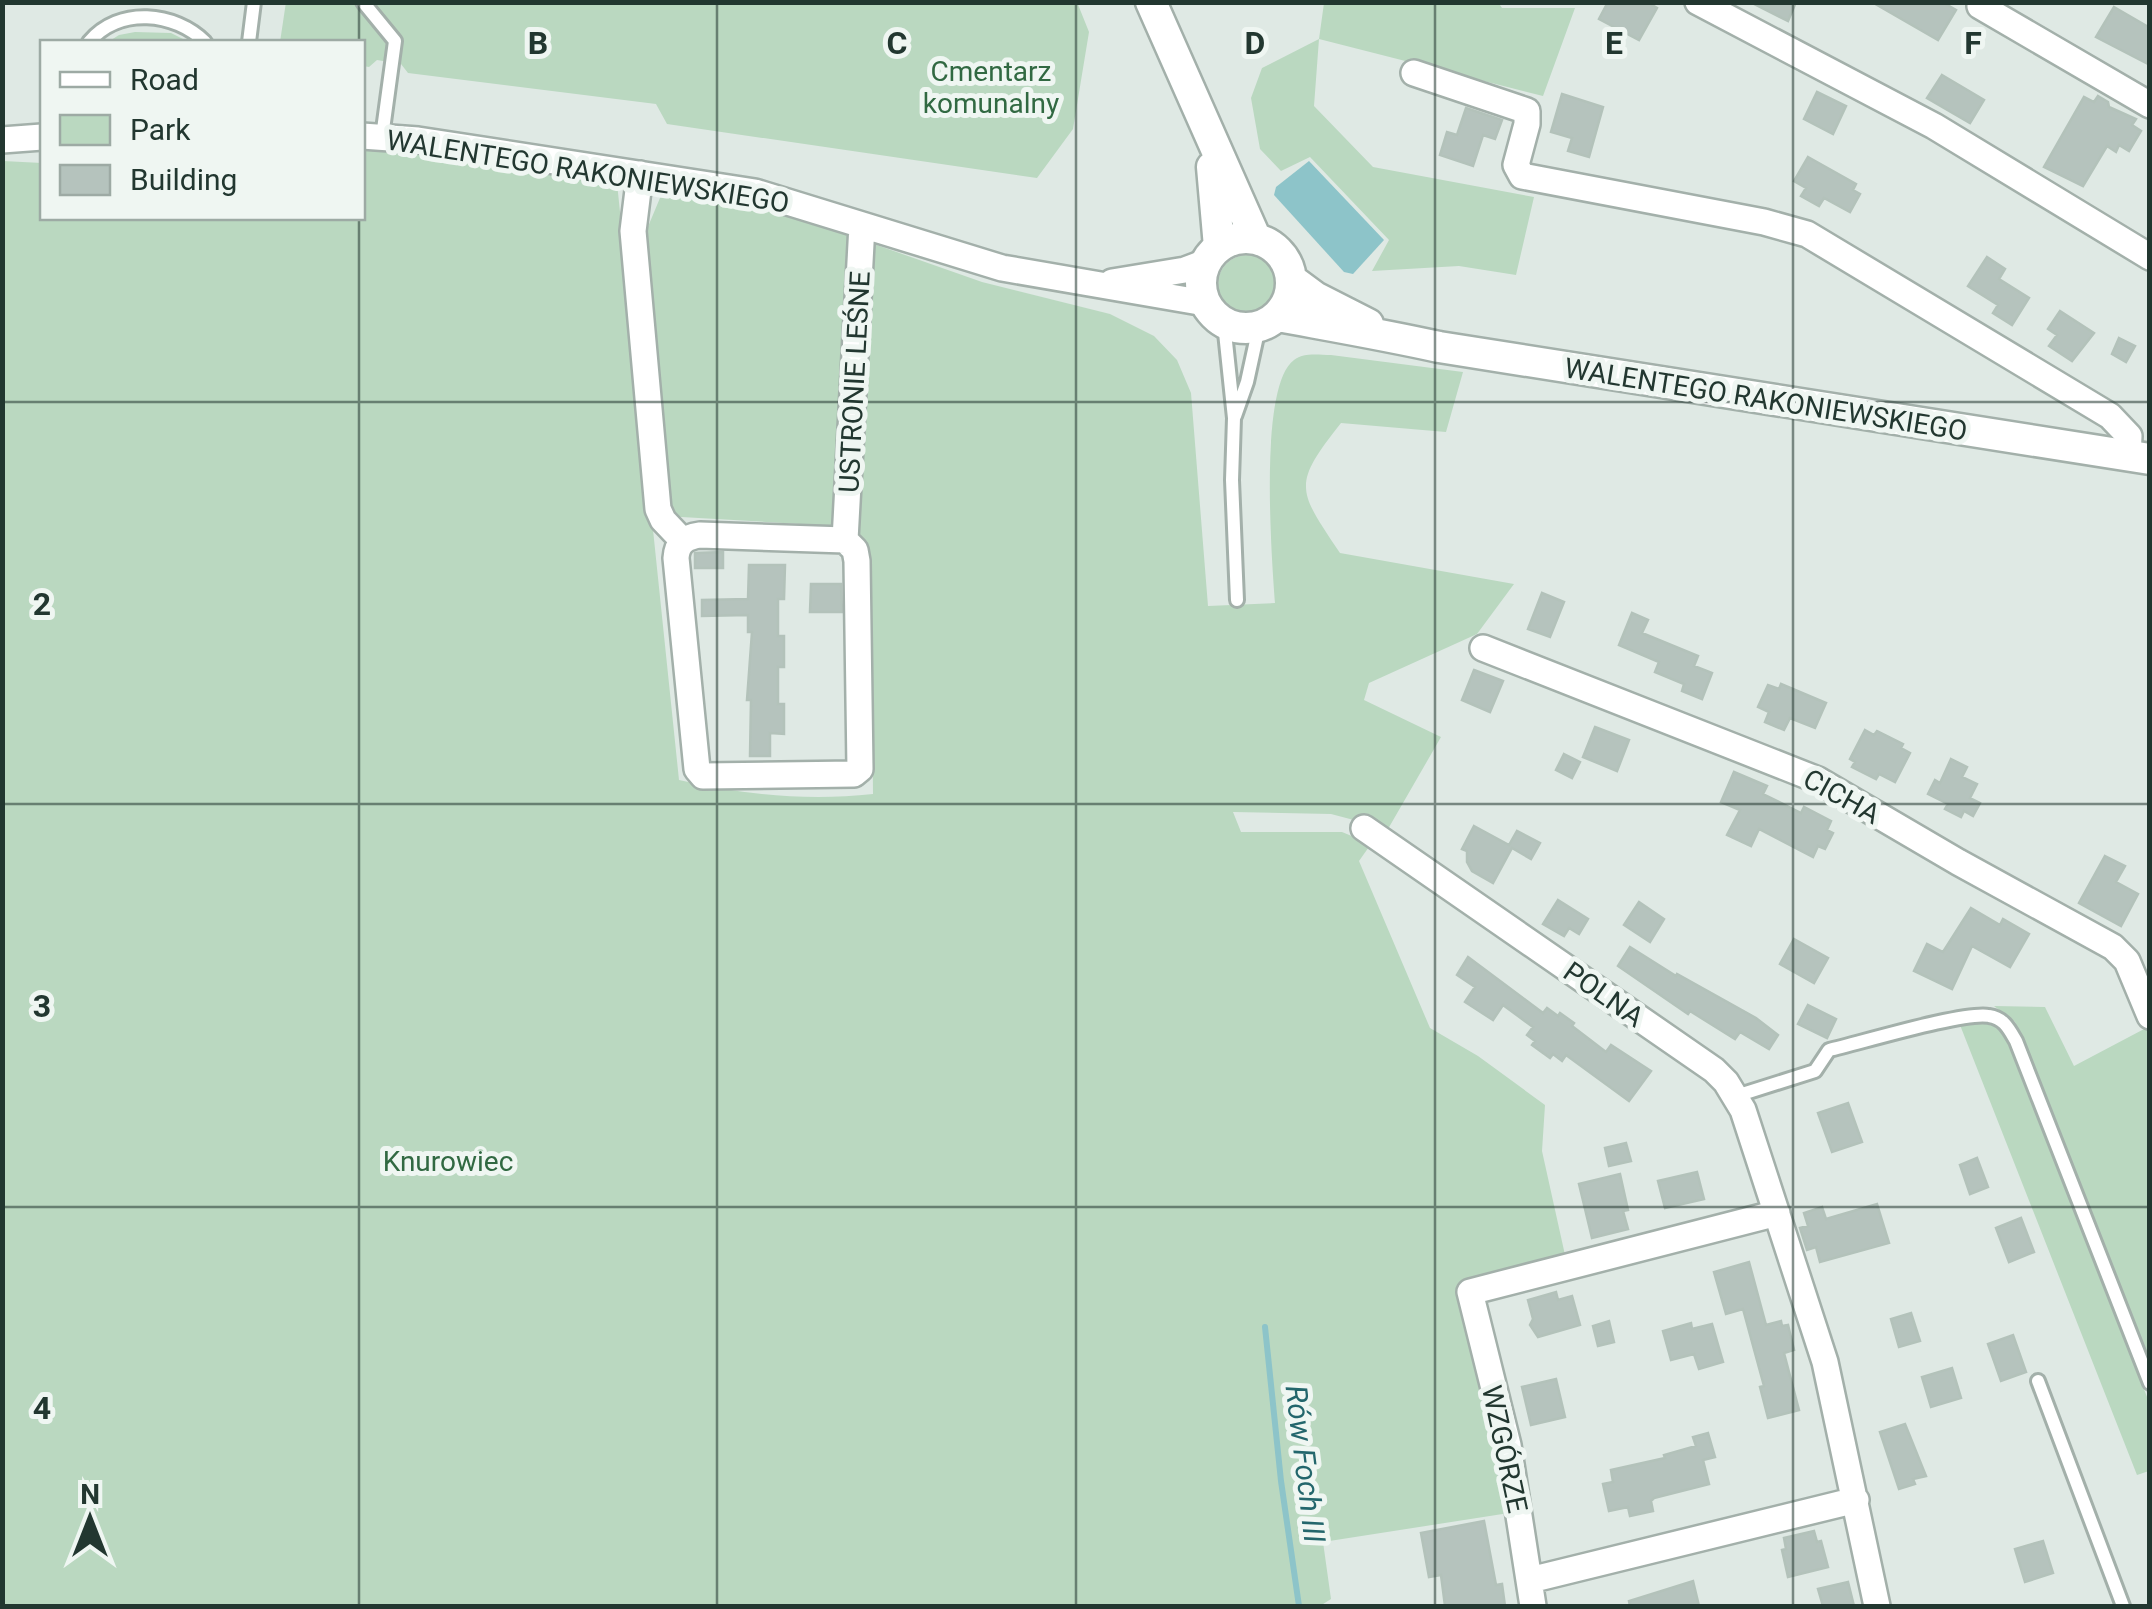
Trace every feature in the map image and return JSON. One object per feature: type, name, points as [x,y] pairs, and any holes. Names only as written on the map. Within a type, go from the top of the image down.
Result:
[{"type":"street","points":[[1150,2],[1256,240]]},
{"type":"street","points":[[1698,2],[1934,126],[2150,257]]},
{"type":"street","points":[[1980,6],[2150,105]]},
{"type":"street","points":[[1414,72],[1527,112],[1517,159],[1522,176],[1764,222],[1807,234],[2110,416],[2129,436],[2139,458]]},
{"type":"street","name":"WALENTEGO RAKONIEWSKIEGO","points":[[372,136],[755,192],[976,262],[1102,284],[1214,313]]},
{"type":"street","points":[[2,140],[40,137]]},
{"type":"street","points":[[1210,140],[1213,254],[1201,282],[1214,313],[1241,328],[1268,321],[1286,306],[1292,280],[1277,250],[1256,240],[1237,239],[1213,254]]},
{"type":"street","points":[[640,174],[633,231],[658,509],[667,526],[682,541],[700,535],[845,540]]},
{"type":"street","name":"USTRONIE LEŚNE","points":[[682,541],[676,558],[698,770],[706,777],[854,774],[860,770],[856,561],[855,550],[845,540],[862,224]]},
{"type":"street","name":"WALENTEGO RAKONIEWSKIEGO","points":[[1102,284],[1184,270],[1213,254]]},
{"type":"street","name":"WALENTEGO RAKONIEWSKIEGO","points":[[1292,280],[1315,297],[1384,333]]},
{"type":"street","name":"WALENTEGO RAKONIEWSKIEGO","points":[[1268,321],[1384,333],[1439,347],[2139,458]]},
{"type":"street","name":"CICHA","points":[[1482,648],[1818,780],[2113,947],[2127,961],[2150,1016]]},
{"type":"street","name":"POLNA","points":[[1364,828],[1714,1070],[1736,1096],[1829,1376],[1877,1606]]},
{"type":"street","name":"WZGÓRZE","points":[[1532,1594],[1508,1445],[1470,1292],[1777,1213]]},
{"type":"street","points":[[1532,1594],[1856,1500]]},
{"type":"lane","points":[[249,40],[254,2]]},
{"type":"lane","points":[[362,2],[395,41],[372,136]]},
{"type":"lane","points":[[91,40],[103,28],[121,20],[160,18],[180,22],[202,40]]},
{"type":"lane","points":[[1214,313],[1234,418],[1232,480],[1237,600]]},
{"type":"lane","points":[[1234,418],[1268,321]]},
{"type":"lane","points":[[1736,1096],[1815,1071],[1829,1050],[1988,1015],[2005,1023],[2016,1041],[2150,1383]]},
{"type":"lane","points":[[2038,1381],[2123,1606]]},
{"type":"green space","name":"Cmentarz komunalny","points":[[286,2],[1077,2],[1089,32],[1073,129],[1037,178],[667,124],[656,104],[408,73],[401,64],[377,60],[365,66],[365,40],[280,40]]},
{"type":"green space","points":[[1498,2],[1502,8],[1575,8],[1543,96],[1319,39],[1324,3]]},
{"type":"green space","points":[[171,33],[185,40],[111,40],[119,35]]},
{"type":"green space","points":[[1319,39],[1314,106],[1373,167],[1534,197],[1516,275],[1459,266],[1372,271],[1389,240],[1310,157],[1281,171],[1260,149],[1251,98],[1262,68]]},
{"type":"green space","name":"Knurowiec","points":[[365,145],[617,183],[679,780],[751,793],[800,797],[873,794],[871,569],[858,528],[871,243],[982,282],[1110,314],[1154,336],[1177,360],[1191,393],[1208,606],[1275,603],[1271,437],[1283,376],[1294,360],[1307,355],[1331,355],[1463,372],[1446,432],[1341,423],[1314,460],[1306,487],[1315,514],[1340,553],[1514,584],[1477,634],[1369,683],[1364,700],[1441,737],[1388,829],[1331,814],[1233,812],[1241,832],[1342,832],[1371,844],[1359,861],[1430,1028],[1478,1056],[1545,1105],[1542,1151],[1565,1255],[1463,1285],[1509,1513],[1323,1542],[1331,1599],[1320,1606],[3,1606],[3,161],[40,163],[40,220],[365,220]]},
{"type":"green space","points":[[665,186],[718,196],[850,235],[835,526],[664,516],[642,241]]},
{"type":"green space","points":[[1247,255],[1267,264],[1276,284],[1267,304],[1247,313],[1227,304],[1218,284],[1227,264]]},
{"type":"green space","points":[[1994,1006],[2045,1007],[2074,1066],[2146,1028],[2150,1037],[2149,1367],[2015,1022]]},
{"type":"green space","points":[[1995,1022],[2005,1031],[2149,1402],[2149,1471],[2137,1475],[1960,1025]]},
{"type":"water","points":[[1309,161],[1384,240],[1353,274],[1344,272],[1274,195],[1276,187]]},
{"type":"building","points":[[1608,2],[1647,2],[1657,8],[1639,40],[1599,19]]},
{"type":"building","points":[[1750,2],[1796,2],[1788,21]]},
{"type":"building","points":[[1872,2],[1942,2],[1956,10],[1938,40]]},
{"type":"building","points":[[2114,7],[2150,28],[2150,65],[2096,37]]},
{"type":"building","points":[[1942,75],[1984,100],[1970,123],[1927,98]]},
{"type":"building","points":[[1817,92],[1846,106],[1833,134],[1804,119]]},
{"type":"building","points":[[1562,94],[1603,107],[1589,157],[1568,151],[1572,138],[1551,132]]},
{"type":"building","points":[[2098,96],[2109,107],[2136,119],[2132,125],[2141,131],[2129,151],[2119,145],[2116,152],[2107,146],[2083,186],[2044,167],[2084,97],[2094,102]]},
{"type":"building","points":[[1466,108],[1502,120],[1495,139],[1483,135],[1473,166],[1440,155],[1447,132],[1457,135]]},
{"type":"building","points":[[1808,157],[1856,184],[1853,190],[1860,194],[1850,212],[1824,198],[1819,206],[1801,196],[1806,188],[1794,181]]},
{"type":"building","points":[[1987,257],[2005,269],[1999,279],[2029,298],[2012,325],[1993,313],[1998,305],[1968,286]]},
{"type":"building","points":[[2060,311],[2094,333],[2072,361],[2049,346],[2057,335],[2048,329]]},
{"type":"building","points":[[2119,338],[2135,346],[2126,362],[2112,354]]},
{"type":"building","points":[[723,552],[723,568],[695,568],[695,553]]},
{"type":"building","points":[[749,565],[785,565],[784,599],[778,599],[778,636],[784,636],[784,667],[778,667],[778,704],[784,704],[784,734],[770,733],[770,756],[750,756],[751,700],[747,700],[752,632],[748,632],[748,615],[702,616],[702,600],[748,599]]},
{"type":"building","points":[[811,584],[841,584],[842,612],[810,612]]},
{"type":"building","points":[[1542,593],[1564,602],[1550,637],[1528,629]]},
{"type":"building","points":[[1632,613],[1648,620],[1642,633],[1698,656],[1694,666],[1712,673],[1702,699],[1682,691],[1684,684],[1655,672],[1659,662],[1619,645]]},
{"type":"building","points":[[1474,670],[1503,681],[1490,712],[1462,700]]},
{"type":"building","points":[[1781,684],[1826,703],[1815,728],[1790,718],[1784,730],[1765,722],[1769,712],[1758,707],[1768,685],[1779,689]]},
{"type":"building","points":[[1595,727],[1629,740],[1617,771],[1583,757]]},
{"type":"building","points":[[1865,730],[1874,735],[1877,731],[1903,744],[1901,748],[1910,753],[1895,782],[1879,774],[1876,779],[1852,767],[1855,762],[1850,759]]},
{"type":"building","points":[[1564,754],[1580,762],[1572,778],[1556,770]]},
{"type":"building","points":[[1951,759],[1967,767],[1962,777],[1977,784],[1970,798],[1980,803],[1973,816],[1964,811],[1961,817],[1945,809],[1948,804],[1928,794],[1935,780],[1940,783]]},
{"type":"building","points":[[1734,772],[1767,786],[1763,794],[1801,813],[1804,807],[1831,821],[1827,830],[1833,833],[1825,849],[1818,846],[1813,857],[1759,829],[1751,846],[1727,835],[1740,810],[1721,802]]},
{"type":"building","points":[[1474,826],[1509,845],[1517,831],[1540,843],[1531,859],[1512,848],[1493,883],[1472,871],[1467,851],[1462,849]]},
{"type":"building","points":[[2105,856],[2125,866],[2116,882],[2138,894],[2121,926],[2079,903]]},
{"type":"building","points":[[1558,900],[1588,919],[1579,934],[1569,928],[1564,936],[1543,924]]},
{"type":"building","points":[[1639,902],[1664,919],[1650,942],[1624,925]]},
{"type":"building","points":[[1971,908],[2000,925],[2003,919],[2029,934],[2010,967],[1972,946],[1952,989],[1914,971],[1927,944],[1943,952]]},
{"type":"building","points":[[1794,939],[1828,958],[1814,983],[1780,964]]},
{"type":"building","points":[[1630,947],[1756,1018],[1778,1035],[1769,1049],[1740,1032],[1735,1039],[1690,1011],[1688,1014],[1618,966]]},
{"type":"building","points":[[1468,957],[1543,1013],[1547,1008],[1558,1016],[1560,1013],[1606,1052],[1611,1045],[1651,1071],[1629,1101],[1566,1055],[1562,1061],[1553,1054],[1550,1058],[1532,1045],[1535,1041],[1527,1035],[1533,1027],[1503,1005],[1493,1020],[1465,1002],[1475,987],[1457,975]]},
{"type":"building","points":[[1808,1005],[1836,1019],[1827,1038],[1798,1024]]},
{"type":"building","points":[[1848,1103],[1862,1142],[1832,1152],[1818,1113]]},
{"type":"building","points":[[1626,1143],[1631,1161],[1609,1166],[1605,1148]]},
{"type":"building","points":[[1977,1158],[1988,1187],[1970,1194],[1960,1165]]},
{"type":"building","points":[[1697,1172],[1704,1199],[1665,1208],[1658,1181]]},
{"type":"building","points":[[1620,1174],[1628,1229],[1592,1238],[1579,1184]]},
{"type":"building","points":[[1877,1204],[1889,1243],[1820,1262],[1816,1247],[1807,1250],[1800,1228],[1808,1226],[1804,1213],[1822,1207],[1826,1219]]},
{"type":"building","points":[[2021,1218],[2034,1252],[2009,1262],[1996,1228]]},
{"type":"building","points":[[1749,1262],[1766,1325],[1781,1321],[1782,1326],[1788,1325],[1794,1350],[1784,1353],[1799,1410],[1768,1418],[1760,1387],[1764,1386],[1743,1309],[1726,1314],[1714,1272]]},
{"type":"building","points":[[1556,1292],[1558,1300],[1572,1296],[1580,1325],[1538,1337],[1530,1325],[1533,1319],[1528,1300]]},
{"type":"building","points":[[1911,1313],[1920,1341],[1899,1347],[1891,1319]]},
{"type":"building","points":[[1609,1321],[1614,1342],[1598,1346],[1593,1326]]},
{"type":"building","points":[[1691,1323],[1692,1329],[1712,1324],[1723,1362],[1699,1369],[1694,1354],[1671,1360],[1663,1331]]},
{"type":"building","points":[[2013,1335],[2026,1372],[2001,1381],[1988,1344]]},
{"type":"building","points":[[1952,1368],[1961,1398],[1931,1407],[1922,1377]]},
{"type":"building","points":[[1556,1379],[1565,1417],[1531,1425],[1522,1387]]},
{"type":"building","points":[[1905,1424],[1926,1476],[1899,1489],[1880,1432]]},
{"type":"building","points":[[1708,1433],[1715,1457],[1703,1460],[1709,1484],[1654,1498],[1653,1511],[1630,1516],[1628,1507],[1609,1511],[1603,1484],[1613,1482],[1611,1470],[1665,1458],[1664,1455],[1696,1446],[1693,1437]]},
{"type":"building","points":[[1484,1521],[1496,1585],[1502,1584],[1505,1606],[1445,1606],[1441,1575],[1429,1577],[1421,1533]]},
{"type":"building","points":[[1814,1531],[1828,1567],[1788,1577],[1782,1550],[1786,1549],[1784,1538]]},
{"type":"building","points":[[2043,1541],[2053,1573],[2025,1582],[2015,1549]]},
{"type":"building","points":[[1693,1581],[1699,1606],[1630,1606],[1629,1601]]},
{"type":"building","points":[[1848,1582],[1854,1606],[1823,1606],[1818,1589]]},
{"type":"waterway","name":"Rów Foch III","points":[[1265,1327],[1299,1606]]}]
